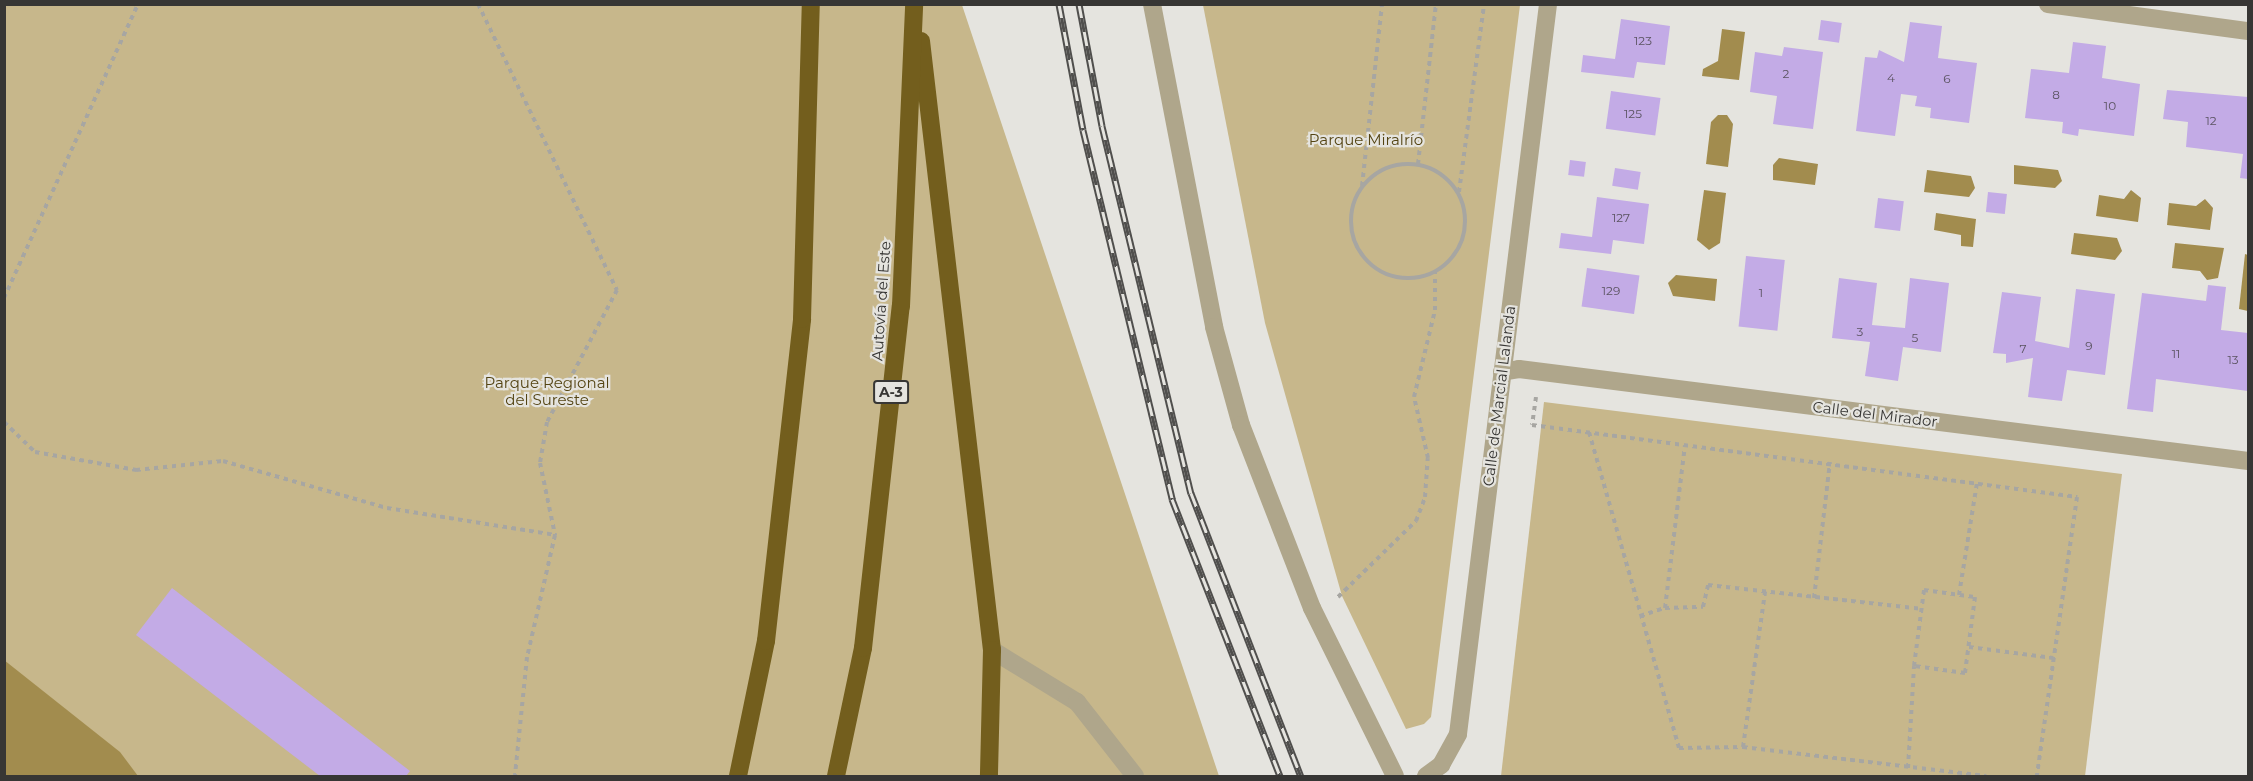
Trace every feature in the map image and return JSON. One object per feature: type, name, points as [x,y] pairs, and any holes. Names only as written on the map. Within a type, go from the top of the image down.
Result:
[{"type":"highway","points":[[738,777],[766,641],[802,319],[811,4]]},
{"type":"highway","points":[[915,4],[992,650],[989,777]]},
{"type":"highway","name":"Autovía del Este","points":[[836,777],[863,648],[901,306],[915,4]]},
{"type":"street","points":[[1152,4],[1214,327],[1241,425],[1312,608],[1395,777]]},
{"type":"street","name":"Calle de Marcial Lalanda","points":[[1426,777],[1441,765],[1458,734],[1548,4]]},
{"type":"street","points":[[2048,4],[2120,9],[2248,31]]},
{"type":"street","name":"Calle del Mirador","points":[[1502,372],[1520,369],[2248,461]]},
{"type":"street","points":[[992,650],[1077,702],[1135,777]]},
{"type":"path","points":[[4,298],[138,4]]},
{"type":"path","points":[[478,4],[617,290],[547,422],[540,463],[555,535],[527,657],[515,777]]},
{"type":"path","points":[[1382,4],[1362,186],[1350,226],[1368,262],[1405,279],[1435,272],[1458,252],[1465,233],[1459,193],[1484,4]]},
{"type":"path","points":[[1418,164],[1435,5]]},
{"type":"path","points":[[1362,186],[1387,167],[1418,164],[1449,179],[1459,193]]},
{"type":"path","points":[[1342,596],[1416,521],[1425,497],[1428,458],[1414,397],[1435,310],[1435,272]]},
{"type":"path","points":[[1538,385],[1532,425],[1830,462],[2077,497],[2037,777]]},
{"type":"path","points":[[4,422],[34,452],[136,470],[223,461],[387,507],[555,535]]},
{"type":"path","points":[[1589,432],[1640,616],[1680,748],[1743,747],[1986,777]]},
{"type":"path","points":[[1665,608],[1684,445]]},
{"type":"path","points":[[1814,598],[1830,462]]},
{"type":"path","points":[[1959,595],[1977,483]]},
{"type":"path","points":[[1640,616],[1665,608],[1703,607],[1708,585],[1921,609]]},
{"type":"path","points":[[1908,768],[1914,666],[1924,590],[1975,597],[1965,673],[1914,666]]},
{"type":"path","points":[[1743,747],[1765,592]]},
{"type":"path","points":[[1968,647],[2053,658]]},
{"type":"green space","name":"Parque Regional del Sureste","points":[[5,5],[962,5],[1219,776],[5,776]]},
{"type":"green space","name":"Parque Miralrío","points":[[1203,5],[1520,5],[1431,717],[1424,724],[1406,729],[1342,596],[1265,323]]},
{"type":"green space","points":[[1544,402],[2122,474],[2085,776],[1501,776]]},
{"type":"shaded area","points":[[1722,29],[1745,32],[1739,80],[1702,76],[1703,69],[1718,61]]},
{"type":"shaded area","points":[[1718,115],[1727,115],[1733,124],[1728,167],[1706,164],[1711,122]]},
{"type":"shaded area","points":[[1779,158],[1818,164],[1815,185],[1773,180],[1773,165]]},
{"type":"shaded area","points":[[2014,165],[2058,170],[2062,181],[2055,188],[2014,184]]},
{"type":"shaded area","points":[[1927,170],[1971,176],[1975,188],[1969,197],[1924,192]]},
{"type":"shaded area","points":[[1704,190],[1726,193],[1720,243],[1709,250],[1697,240]]},
{"type":"shaded area","points":[[2131,190],[2141,198],[2138,222],[2096,216],[2099,195],[2124,199]]},
{"type":"shaded area","points":[[2205,199],[2213,208],[2210,230],[2167,225],[2169,203],[2196,206]]},
{"type":"shaded area","points":[[1936,213],[1976,219],[1973,247],[1961,246],[1961,235],[1934,230]]},
{"type":"shaded area","points":[[2074,233],[2117,238],[2122,251],[2115,260],[2071,254]]},
{"type":"shaded area","points":[[2175,243],[2224,248],[2218,278],[2207,280],[2200,271],[2172,268]]},
{"type":"shaded area","points":[[2245,254],[2248,255],[2248,311],[2239,309]]},
{"type":"shaded area","points":[[1676,275],[1717,279],[1715,301],[1673,296],[1668,283]]},
{"type":"shaded area","points":[[4,660],[120,752],[138,776],[5,776]]},
{"type":"building","points":[[1621,19],[1670,26],[1665,65],[1637,62],[1634,78],[1581,72],[1583,55],[1615,59]]},
{"type":"building","points":[[1821,20],[1842,23],[1839,43],[1818,40]]},
{"type":"building","points":[[1910,22],[1942,26],[1938,58],[1977,63],[1969,123],[1930,118],[1931,108],[1915,106],[1917,96],[1901,94],[1895,136],[1856,131],[1865,57],[1877,58],[1879,50],[1904,62]]},
{"type":"building","points":[[2073,42],[2106,46],[2102,78],[2140,84],[2134,136],[2079,129],[2078,136],[2062,133],[2063,122],[2025,118],[2031,69],[2069,73]]},
{"type":"building","points":[[1784,47],[1823,52],[1813,129],[1773,124],[1777,96],[1750,92],[1755,52],[1782,56]]},
{"type":"building","points":[[2167,90],[2248,97],[2248,179],[2240,178],[2243,154],[2186,147],[2188,122],[2163,119]]},
{"type":"building","points":[[1611,91],[1661,98],[1655,136],[1606,129]]},
{"type":"building","points":[[1570,160],[1586,162],[1584,177],[1568,175]]},
{"type":"building","points":[[1615,168],[1641,172],[1638,190],[1612,186]]},
{"type":"building","points":[[1988,192],[2007,194],[2005,214],[1986,212]]},
{"type":"building","points":[[1597,197],[1649,204],[1644,244],[1613,240],[1611,254],[1559,248],[1561,233],[1592,237]]},
{"type":"building","points":[[1878,198],[1904,201],[1900,231],[1874,228]]},
{"type":"building","points":[[1746,256],[1785,260],[1777,331],[1739,327]]},
{"type":"building","points":[[1587,268],[1639,275],[1634,314],[1582,307]]},
{"type":"building","points":[[1839,278],[1877,283],[1872,325],[1905,328],[1910,278],[1949,283],[1941,352],[1903,347],[1898,381],[1865,376],[1870,342],[1832,338]]},
{"type":"building","points":[[2208,285],[2226,287],[2221,330],[2248,333],[2248,391],[2156,379],[2153,412],[2127,409],[2142,293],[2206,301]]},
{"type":"building","points":[[2076,289],[2115,294],[2105,375],[2067,370],[2062,401],[2028,397],[2033,358],[2006,363],[2006,354],[1993,353],[2002,292],[2041,297],[2035,341],[2069,348]]},
{"type":"building","points":[[172,588],[410,771],[406,776],[320,776],[136,635]]},
{"type":"railway","points":[[1059,4],[1083,130],[1172,499],[1280,776]]},
{"type":"railway","points":[[1079,4],[1102,126],[1191,493],[1301,776]]}]
